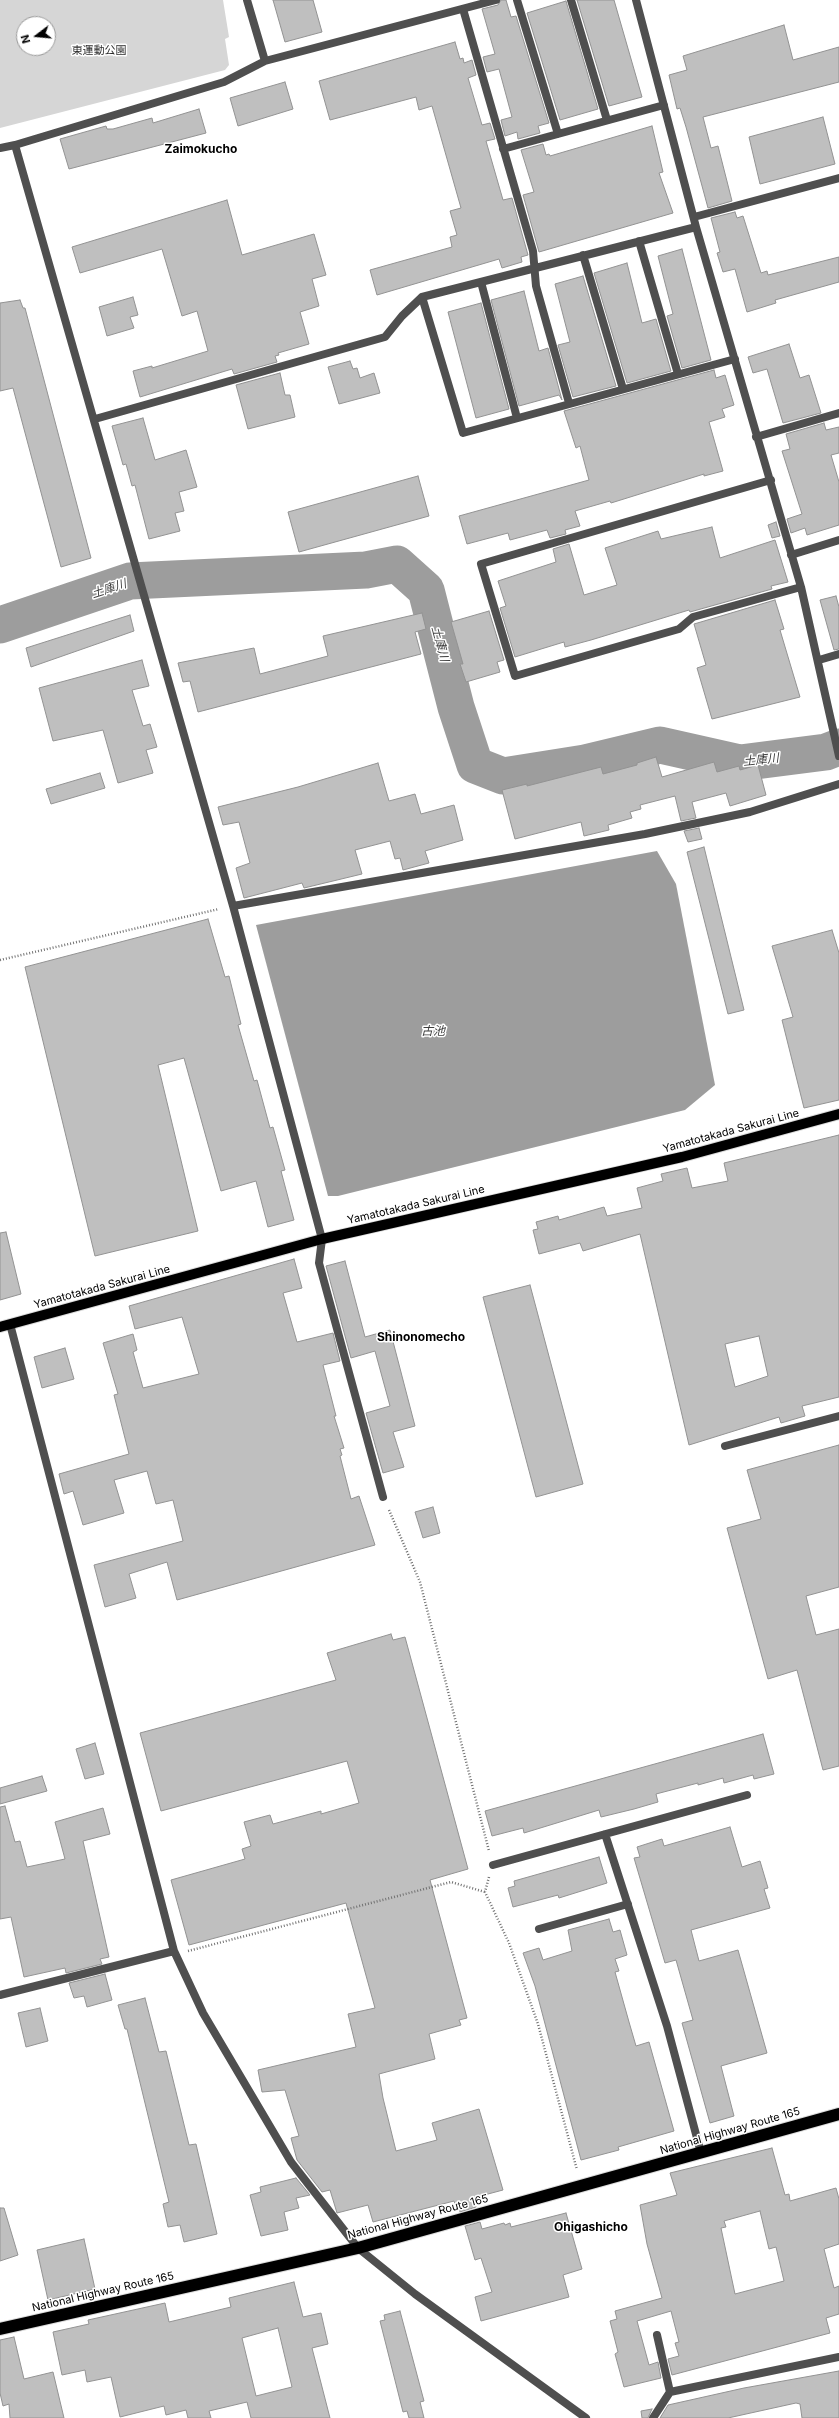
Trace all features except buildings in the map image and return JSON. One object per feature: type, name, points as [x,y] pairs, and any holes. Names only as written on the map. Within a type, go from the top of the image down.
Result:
[{"type":"highway","name":"National Highway Route 165","points":[[0,2329],[358,2248],[839,2114]]},
{"type":"main road","name":"Yamatotakada Sakurai Line","points":[[0,1327],[322,1239],[682,1157],[839,1114]]},
{"type":"street","points":[[247,0],[265,61]]},
{"type":"street","points":[[0,148],[15,145],[224,82],[265,61],[496,0]]},
{"type":"street","points":[[517,0],[558,134]]},
{"type":"street","points":[[570,0],[607,120]]},
{"type":"street","points":[[636,0],[696,227],[801,587],[819,660],[838,755]]},
{"type":"street","points":[[463,9],[533,251],[536,286],[569,403]]},
{"type":"street","points":[[503,149],[664,105]]},
{"type":"street","points":[[15,145],[95,419],[233,906],[322,1239],[319,1263],[383,1496]]},
{"type":"street","points":[[694,217],[839,178]]},
{"type":"street","points":[[95,419],[385,337],[402,316],[422,297],[534,267],[696,227]]},
{"type":"street","points":[[639,241],[678,374]]},
{"type":"street","points":[[583,255],[623,389]]},
{"type":"street","points":[[481,282],[517,418]]},
{"type":"street","points":[[422,297],[463,433],[734,359]]},
{"type":"street","points":[[756,437],[839,413]]},
{"type":"street","points":[[771,480],[481,564],[514,676],[679,628],[693,617],[801,587]]},
{"type":"street","points":[[791,555],[839,540]]},
{"type":"street","points":[[819,660],[839,654]]},
{"type":"street","points":[[233,906],[645,834],[750,812],[839,784]]},
{"type":"street","points":[[10,1324],[174,1951],[203,2013],[291,2162],[358,2248],[415,2294],[586,2418]]},
{"type":"street","points":[[726,1446],[839,1416]]},
{"type":"street","points":[[493,1865],[747,1795]]},
{"type":"street","points":[[605,1834],[667,2026],[701,2153]]},
{"type":"street","points":[[540,1929],[628,1904]]},
{"type":"street","points":[[0,1995],[174,1951]]},
{"type":"street","points":[[657,2335],[670,2392]]},
{"type":"street","points":[[653,2418],[670,2392],[839,2357]]},
{"type":"path","points":[[0,960],[233,906]]},
{"type":"path","points":[[383,1496],[420,1582],[493,1865],[485,1892],[509,1942],[538,2024],[582,2186]]},
{"type":"path","points":[[174,1951],[188,1950],[451,1882],[485,1892]]},
{"type":"green space","name":"東運動公園","points":[[0,0],[223,0],[229,37],[225,39],[229,65],[225,70],[0,128]]},
{"type":"water","name":"古池","points":[[657,851],[676,884],[715,1085],[685,1110],[338,1196],[328,1196],[256,925]]},
{"type":"waterway","name":"土庫川","points":[[0,625],[130,581],[366,570],[397,564],[426,590],[456,707],[475,765],[503,776],[585,763],[660,745],[740,763],[826,752],[839,747]]},
{"type":"district","name":"Zaimokucho","points":[[201,149]]},
{"type":"district","name":"Shinonomecho","points":[[421,1337]]},
{"type":"district","name":"Ohigashicho","points":[[591,2227]]}]
